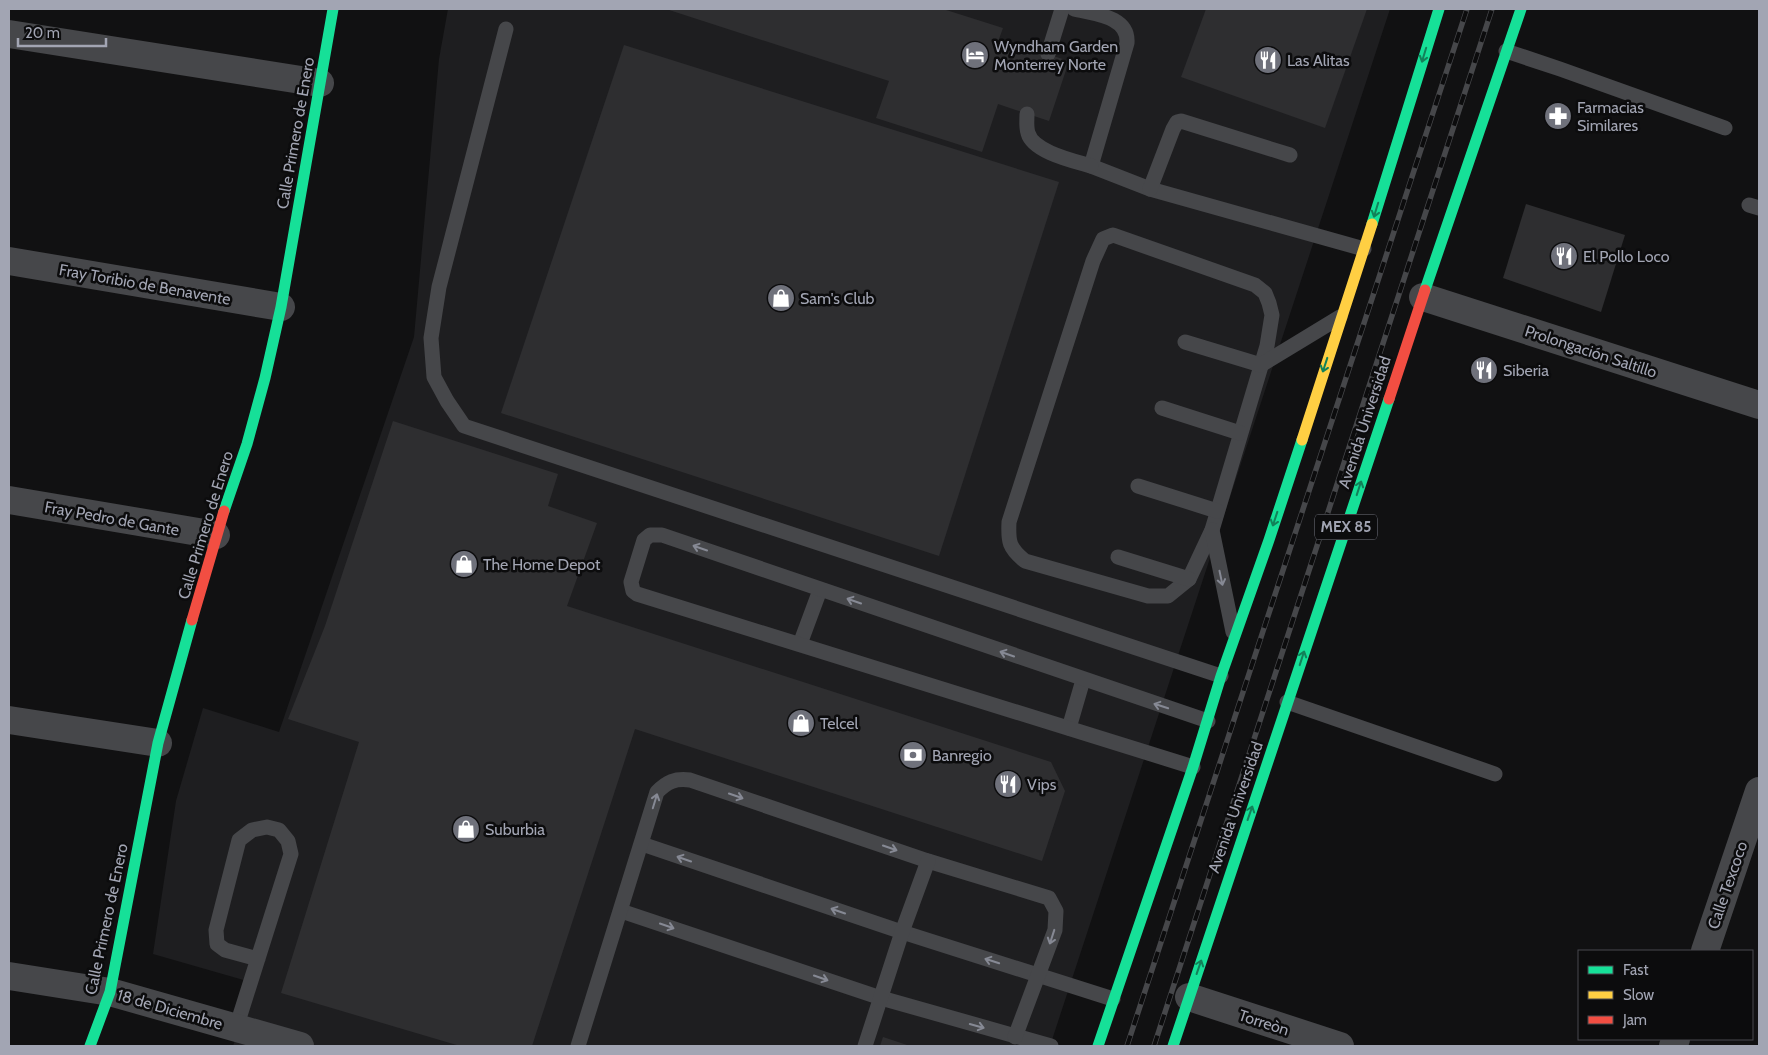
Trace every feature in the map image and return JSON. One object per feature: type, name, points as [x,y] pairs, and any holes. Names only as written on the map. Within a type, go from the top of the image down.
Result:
[{"type":"main road","name":"Calle Primero de Enero","points":[[90,1046],[110,992],[158,743],[216,535],[247,444],[265,378],[280,307],[333,9]]},
{"type":"main road","points":[[1098,1046],[1193,767],[1221,676],[1235,640],[1364,249],[1439,9]]},
{"type":"main road","name":"Avenida Universidad","points":[[1173,1046],[1521,9]]},
{"type":"street","points":[[9,34],[320,83]]},
{"type":"street","name":"Fray Toribio de Benavente","points":[[9,261],[280,307]]},
{"type":"street","name":"Prolongación Saltillo","points":[[1423,297],[1759,405]]},
{"type":"street","name":"Fray Pedro de Gante","points":[[9,500],[216,535]]},
{"type":"street","points":[[9,720],[158,743]]},
{"type":"street","name":"Calle Texcoco","points":[[1705,950],[1759,791]]},
{"type":"street","name":"18 de Diciembre","points":[[9,976],[110,992],[300,1046]]},
{"type":"street","name":"Torreòn","points":[[1189,997],[1340,1046]]},
{"type":"lane","points":[[1048,54],[1062,9]]},
{"type":"lane","points":[[1074,9],[1112,19],[1121,24],[1126,30],[1128,37],[1091,166]]},
{"type":"lane","points":[[506,29],[439,287],[431,338],[434,378],[464,426],[1221,676]]},
{"type":"lane","points":[[1506,51],[1725,128]]},
{"type":"lane","points":[[1027,114],[1027,132],[1032,141],[1040,148],[1150,189],[1364,249]]},
{"type":"lane","points":[[1150,189],[1173,129],[1177,122],[1181,121],[1290,155]]},
{"type":"lane","points":[[1113,235],[1255,284],[1265,293],[1272,314],[1267,346],[1261,365],[1212,530],[1189,579],[1168,596],[1148,596],[1025,560],[1014,551],[1009,542],[1009,522],[1093,261],[1103,239],[1113,235]]},
{"type":"lane","points":[[1185,342],[1261,365],[1340,317]]},
{"type":"lane","points":[[1162,408],[1240,433]]},
{"type":"lane","points":[[1138,486],[1217,511]]},
{"type":"lane","points":[[1212,530],[1235,640]]},
{"type":"lane","points":[[1193,767],[637,594],[633,590],[631,582],[644,540],[650,535],[662,535],[1208,721]]},
{"type":"lane","points":[[1118,557],[1189,579]]},
{"type":"lane","points":[[800,644],[820,590]]},
{"type":"lane","points":[[1069,728],[1083,680]]},
{"type":"lane","points":[[1287,702],[1495,774]]},
{"type":"lane","points":[[578,1046],[657,792],[665,784],[680,778],[928,861],[1049,898],[1056,911],[1055,930],[1015,1037]]},
{"type":"lane","points":[[236,1028],[258,959],[291,854],[288,841],[279,830],[267,827],[252,830],[239,840],[216,930],[217,944],[225,950],[258,959]]},
{"type":"lane","points":[[642,844],[902,932],[1113,999]]},
{"type":"lane","points":[[865,1046],[902,932],[928,861]]},
{"type":"lane","points":[[621,911],[881,998],[1051,1046]]},
{"type":"shaded area","points":[[448,9],[1390,9],[1050,1046],[233,1046],[254,983],[153,954],[176,801],[203,708],[279,732],[414,337],[439,59]]},
{"type":"building","points":[[666,9],[943,9],[1003,28],[999,39],[1069,61],[1049,121],[998,104],[982,152],[876,118],[889,81]]},
{"type":"building","name":"Las Alitas","points":[[1206,9],[1367,9],[1325,128],[1181,77]]},
{"type":"building","name":"Sam's Club","points":[[624,45],[1059,182],[939,556],[501,413]]},
{"type":"building","name":"El Pollo Loco","points":[[1526,204],[1625,235],[1601,312],[1503,278]]},
{"type":"building","points":[[393,421],[558,474],[548,506],[597,523],[567,606],[1051,762],[1065,791],[1042,861],[635,729],[532,1046],[460,1046],[281,993],[359,742],[288,719],[325,626]]},
{"type":"building","points":[[883,1037],[910,1046],[880,1046]]},
{"type":"railway","points":[[1127,1046],[1467,9]]},
{"type":"railway","points":[[1154,1046],[1492,9]]},
{"type":"traffic: fast","points":[[224,511],[247,444],[265,378],[281,307],[333,9]]},
{"type":"traffic: fast","points":[[1372,224],[1439,9]]},
{"type":"traffic: fast","points":[[1425,290],[1521,9]]},
{"type":"traffic: fast","points":[[1173,1046],[1389,399]]},
{"type":"traffic: fast","points":[[1098,1046],[1302,440]]},
{"type":"traffic: fast","points":[[90,1046],[110,992],[158,743],[192,620]]},
{"type":"traffic: slow","points":[[1302,440],[1372,224]]},
{"type":"traffic: jam","points":[[1389,399],[1425,290]]},
{"type":"traffic: jam","points":[[192,620],[224,511]]},
{"type":"place","name":"Wyndham Garden Monterrey Norte","points":[[975,55]]},
{"type":"place","name":"Las Alitas","points":[[1268,60]]},
{"type":"place","name":"Farmacias Similares","points":[[1558,116]]},
{"type":"place","name":"El Pollo Loco","points":[[1564,256]]},
{"type":"place","name":"Sam's Club","points":[[781,298]]},
{"type":"place","name":"Siberia","points":[[1484,370]]},
{"type":"place","name":"The Home Depot","points":[[464,564]]},
{"type":"place","name":"Telcel","points":[[801,723]]},
{"type":"place","name":"Banregio","points":[[913,755]]},
{"type":"place","name":"Vips","points":[[1008,784]]},
{"type":"place","name":"Suburbia","points":[[466,829]]}]
